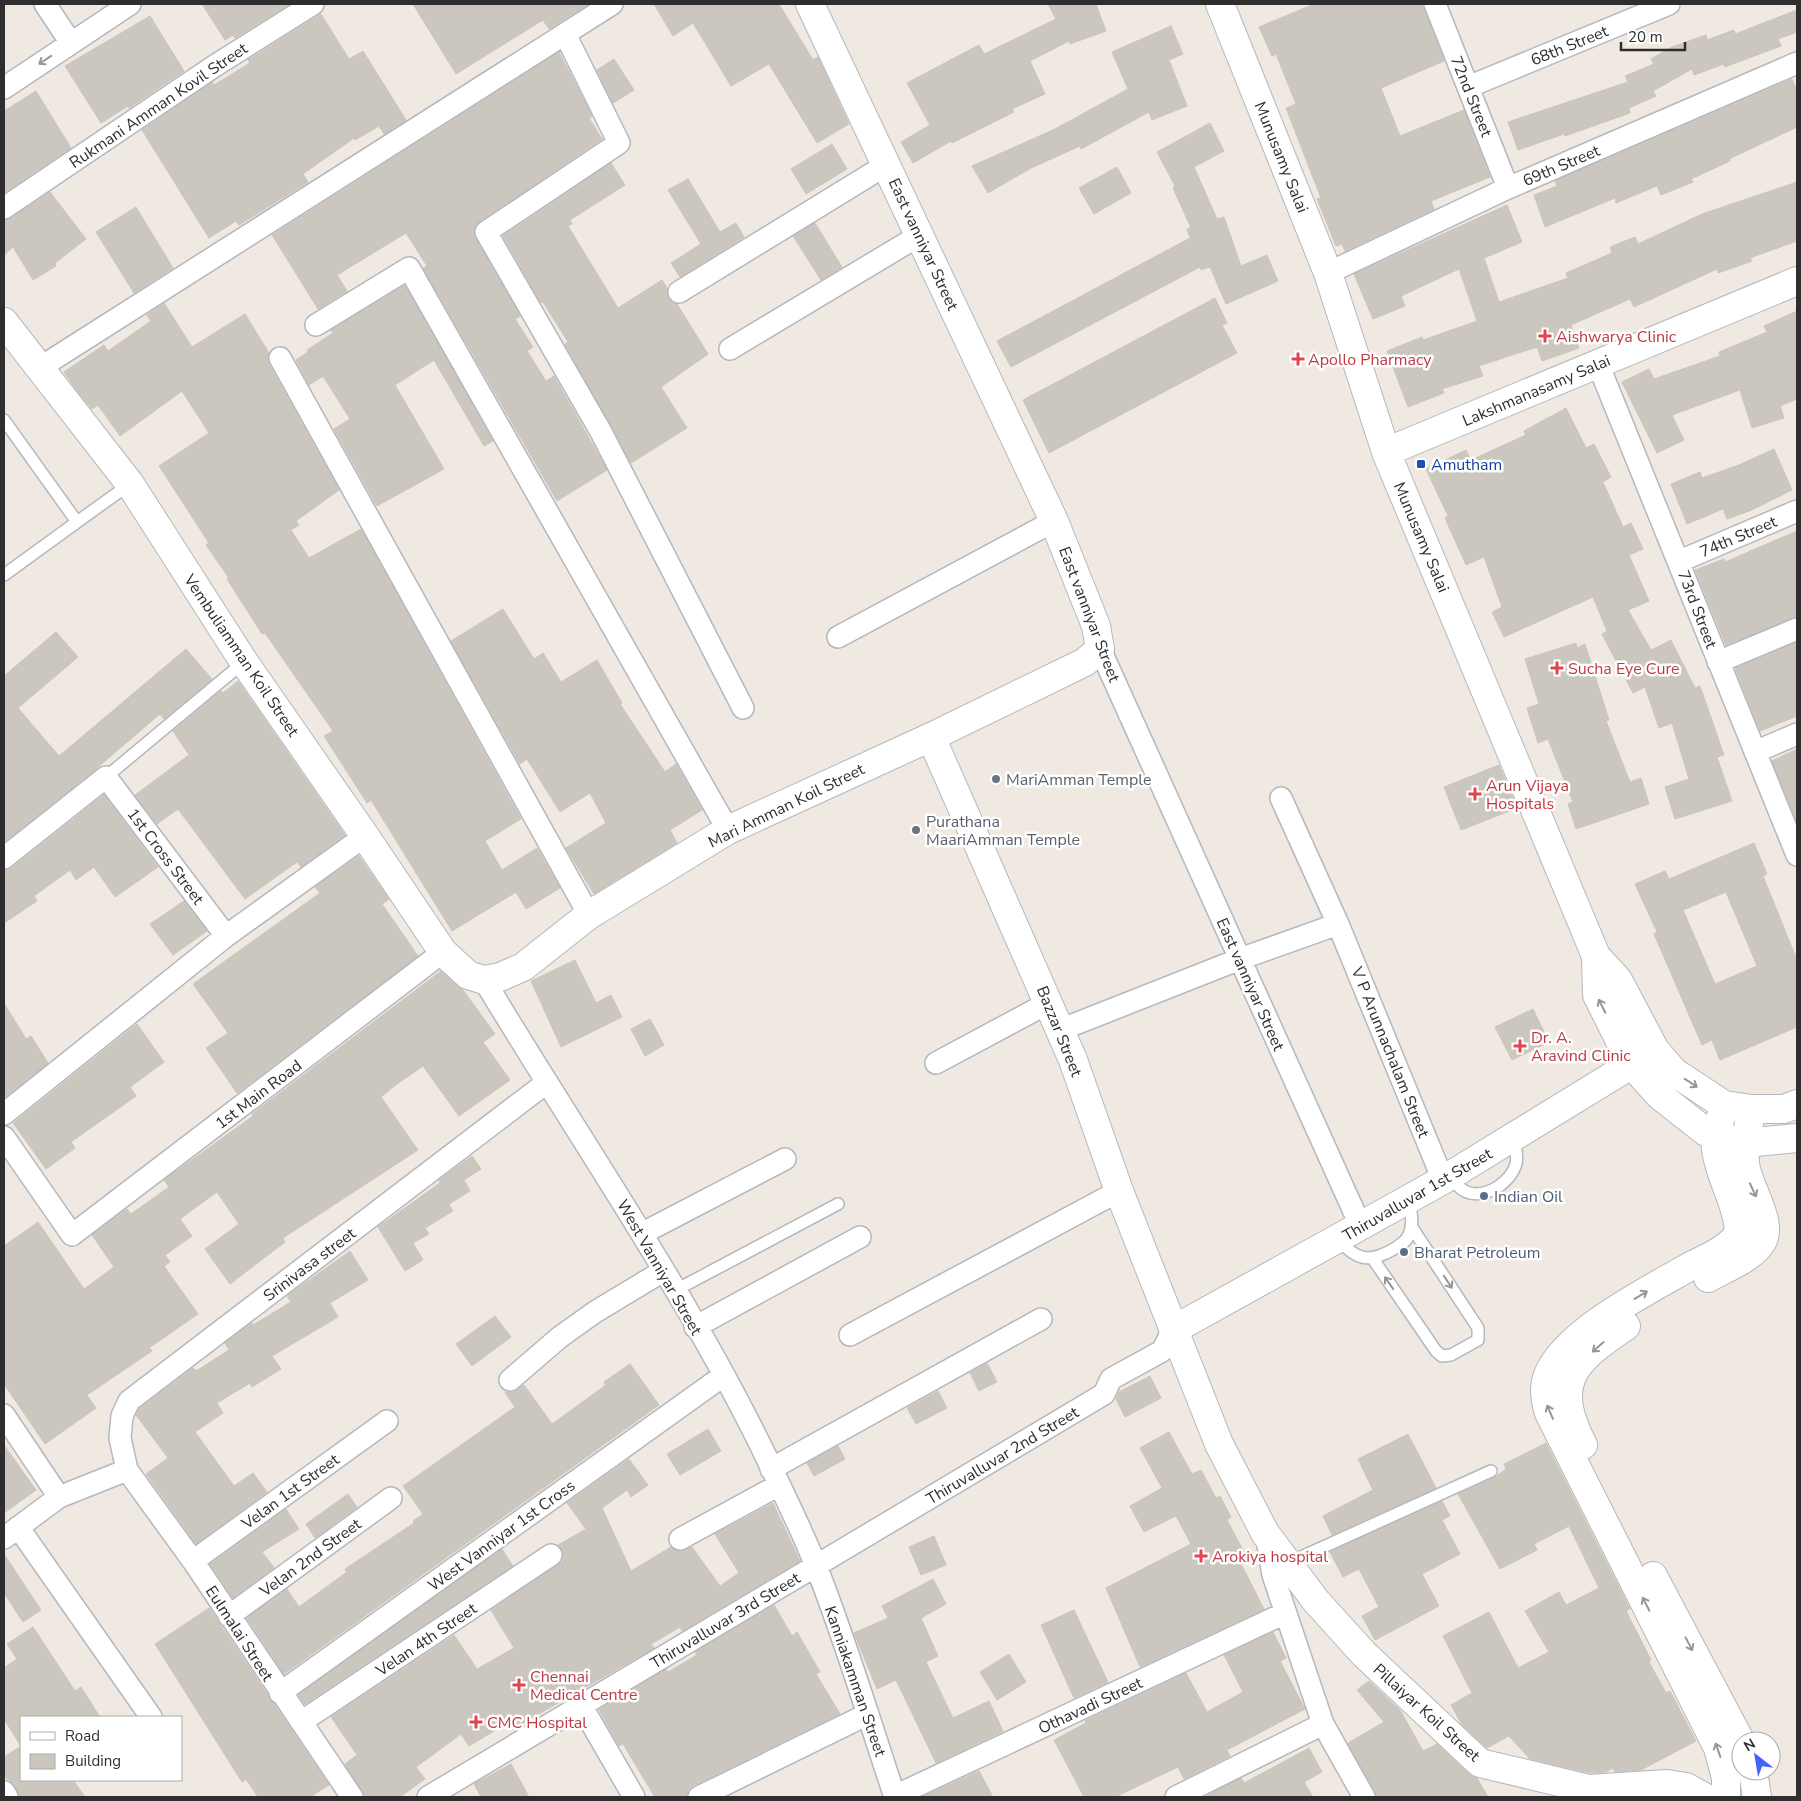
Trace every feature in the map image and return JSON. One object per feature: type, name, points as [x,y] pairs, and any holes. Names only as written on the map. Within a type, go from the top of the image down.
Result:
[{"type":"street","points":[[44,4],[71,43]]},
{"type":"street","points":[[4,88],[130,4]]},
{"type":"street","name":"Rukmani Amman Kovil Street","points":[[4,208],[213,67],[313,4]]},
{"type":"street","points":[[41,368],[612,4]]},
{"type":"street","name":"East vanniyar Street","points":[[810,4],[1054,521],[1096,626],[1100,649],[1240,959],[1350,1233]]},
{"type":"street","name":"Munusamy Salai","points":[[1220,4],[1328,273],[1386,452],[1596,956],[1597,995],[1632,1064],[1659,1095],[1706,1132],[1745,1143],[1797,1138]]},
{"type":"street","name":"72nd Street","points":[[1435,4],[1508,188]]},
{"type":"street","name":"68th Street","points":[[1468,87],[1669,4]]},
{"type":"street","points":[[565,34],[619,143],[486,232],[601,432],[743,708]]},
{"type":"street","name":"69th Street","points":[[1328,273],[1508,188],[1797,63]]},
{"type":"street","points":[[679,292],[886,165]]},
{"type":"street","points":[[730,349],[920,235]]},
{"type":"street","points":[[316,325],[409,268],[728,830]]},
{"type":"street","name":"Lakshmanasamy Salai","points":[[1386,452],[1797,281]]},
{"type":"street","name":"Vembuliamman Koil Street","points":[[4,322],[130,484],[244,662],[443,952],[468,975],[484,980]]},
{"type":"street","points":[[280,358],[588,915]]},
{"type":"street","name":"73rd Street","points":[[1598,364],[1680,561],[1718,662],[1797,855]]},
{"type":"street","name":"74th Street","points":[[1680,561],[1797,511]]},
{"type":"street","points":[[838,637],[1054,521]]},
{"type":"street","points":[[1718,662],[1797,629]]},
{"type":"street","name":"Mari Amman Koil Street","points":[[484,980],[500,977],[523,967],[588,915],[728,830],[932,737],[1085,662],[1100,649]]},
{"type":"street","points":[[1755,752],[1797,734]]},
{"type":"street","name":"Bazzar Street","points":[[932,737],[1073,1060],[1118,1192],[1174,1330]]},
{"type":"street","points":[[4,858],[106,777]]},
{"type":"street","name":"1st Cross Street","points":[[106,777],[226,936]]},
{"type":"street","name":"V P Arunnachalam Street","points":[[1281,798],[1338,924],[1447,1178]]},
{"type":"street","points":[[4,1114],[226,936],[365,836]]},
{"type":"street","points":[[1060,1030],[1240,959],[1338,924]]},
{"type":"street","name":"1st Main Road","points":[[4,1137],[72,1235],[443,952]]},
{"type":"street","points":[[1596,956],[1618,980],[1655,1050],[1674,1072],[1724,1104],[1752,1109],[1784,1109],[1797,1104]]},
{"type":"street","name":"West Vanniyar Street","points":[[484,980],[546,1083],[643,1233],[723,1376],[775,1477],[816,1566]]},
{"type":"street","points":[[936,1063],[1048,1003]]},
{"type":"street","name":"Thiruvalluvar 1st Street","points":[[1174,1330],[1350,1233],[1410,1213],[1447,1178],[1655,1050]]},
{"type":"street","name":"Srinivasa street","points":[[127,1470],[120,1438],[122,1416],[128,1401],[546,1083]]},
{"type":"street","points":[[1724,1104],[1716,1136],[1716,1150],[1724,1181],[1737,1217],[1739,1233],[1734,1240],[1600,1321],[1559,1357],[1548,1375],[1545,1389],[1549,1413],[1718,1748],[1726,1778],[1726,1797]]},
{"type":"street","points":[[1735,1731],[1574,1427],[1566,1396],[1568,1385],[1576,1367],[1599,1346],[1646,1312],[1746,1256],[1760,1246],[1764,1236],[1764,1219],[1748,1181],[1745,1164],[1745,1143],[1752,1109]]},
{"type":"street","points":[[643,1233],[785,1159]]},
{"type":"street","points":[[850,1335],[1118,1192]]},
{"type":"street","points":[[695,1327],[860,1237]]},
{"type":"street","points":[[510,1380],[560,1337],[596,1312],[663,1271]]},
{"type":"street","points":[[680,1539],[775,1477],[1041,1319]]},
{"type":"street","name":"Pillaiyar Koil Street","points":[[1174,1330],[1219,1444],[1265,1532],[1316,1601],[1364,1654],[1480,1763],[1587,1794],[1668,1784],[1686,1787],[1704,1797]]},
{"type":"street","name":"Thiruvalluvar 2nd Street","points":[[816,1566],[1104,1394],[1111,1380],[1162,1351],[1174,1330]]},
{"type":"street","name":"West Vanniyar 1st Cross","points":[[280,1693],[723,1376]]},
{"type":"street","points":[[4,1415],[59,1497]]},
{"type":"street","name":"Velan 1st Street","points":[[193,1561],[387,1421]]},
{"type":"street","points":[[127,1470],[59,1497],[11,1533],[150,1716]]},
{"type":"street","name":"Eulmalai Street","points":[[127,1470],[193,1561],[280,1693],[352,1797]]},
{"type":"street","name":"Velan 2nd Street","points":[[229,1616],[391,1498]]},
{"type":"street","name":"Pillaiyar Koil Street","points":[[1265,1532],[1273,1575],[1323,1724],[1364,1797]]},
{"type":"street","name":"Velan 4th Street","points":[[301,1722],[551,1555]]},
{"type":"street","name":"Thiruvalluvar 3rd Street","points":[[429,1797],[816,1566]]},
{"type":"street","name":"Kanniakamman Street","points":[[816,1566],[895,1797]]},
{"type":"street","name":"Othavadi Street","points":[[895,1797],[1285,1613]]},
{"type":"street","points":[[581,1705],[634,1797]]},
{"type":"street","points":[[699,1797],[868,1714]]},
{"type":"street","points":[[1176,1797],[1323,1724]]},
{"type":"street","points":[[1755,1781],[1757,1797]]},
{"type":"street","points":[[4,1792],[7,1797]]},
{"type":"lane","points":[[4,420],[77,522]]},
{"type":"lane","points":[[4,575],[130,484]]},
{"type":"lane","points":[[106,777],[244,662]]},
{"type":"lane","points":[[674,1290],[838,1204]]},
{"type":"lane","points":[[1373,1259],[1436,1351],[1442,1356],[1451,1355],[1478,1340],[1478,1328],[1410,1213]]},
{"type":"lane","points":[[1350,1233],[1349,1251],[1360,1257],[1373,1259],[1402,1244],[1409,1235],[1410,1213]]},
{"type":"lane","points":[[1288,1563],[1491,1471]]},
{"type":"building","points":[[202,4],[290,4],[235,38],[233,35],[225,40]]},
{"type":"building","points":[[413,4],[589,4],[549,29],[543,20],[456,74]]},
{"type":"building","points":[[654,4],[779,4],[813,60],[818,57],[849,124],[817,143],[769,64],[731,86],[693,23],[673,36]]},
{"type":"building","points":[[1048,4],[1096,4],[1106,31],[1070,44],[1069,41],[1030,61],[1045,94],[1012,109],[1014,112],[952,143],[951,141],[913,163],[901,142],[930,125],[907,83],[979,45],[984,54],[1056,19]]},
{"type":"building","points":[[1314,4],[1423,4],[1444,61],[1381,88],[1400,136],[1464,110],[1490,177],[1431,201],[1434,209],[1345,251],[1342,244],[1336,246],[1317,199],[1321,198],[1286,108],[1296,104],[1276,54],[1272,56],[1259,27]]},
{"type":"building","points":[[1797,10],[1797,32],[1778,39],[1781,46],[1725,67],[1724,64],[1694,75],[1692,69],[1653,91],[1656,96],[1629,108],[1630,113],[1518,150],[1508,122],[1628,82],[1625,76],[1654,64],[1651,59],[1672,47],[1706,35],[1707,40],[1734,30],[1735,34]]},
{"type":"building","points":[[321,14],[349,59],[363,51],[406,120],[384,134],[379,126],[355,140],[354,138],[303,174],[308,182],[239,225],[236,221],[209,238],[142,130],[212,82],[214,85],[250,63],[248,60]]},
{"type":"building","points":[[150,16],[184,71],[129,108],[128,106],[101,123],[65,66]]},
{"type":"building","points":[[1171,26],[1183,54],[1169,60],[1187,106],[1152,120],[1149,112],[1081,149],[1080,146],[1031,168],[988,193],[972,166],[1055,129],[1128,89],[1112,52]]},
{"type":"building","points":[[559,52],[592,116],[589,118],[602,139],[479,222],[474,232],[520,316],[515,319],[533,347],[527,351],[546,381],[554,376],[607,470],[557,501],[423,268],[427,266],[406,233],[337,275],[347,291],[318,309],[272,235]]},
{"type":"building","points":[[614,59],[634,90],[613,103],[597,70]]},
{"type":"building","points":[[1792,79],[1797,91],[1797,127],[1691,179],[1693,182],[1661,195],[1657,186],[1616,203],[1615,198],[1545,227],[1534,195],[1557,186],[1555,181]]},
{"type":"building","points":[[36,91],[71,148],[4,193],[4,111]]},
{"type":"building","points":[[1210,123],[1224,151],[1194,167],[1217,219],[1224,217],[1241,266],[1267,255],[1278,281],[1226,304],[1210,267],[1201,270],[1200,267],[1011,367],[997,341],[1190,238],[1187,229],[1191,228],[1173,188],[1175,186],[1157,152]]},
{"type":"building","points":[[832,144],[847,169],[806,194],[791,169]]},
{"type":"building","points":[[611,163],[625,185],[570,220],[572,224],[568,226],[618,308],[662,280],[667,288],[669,299],[677,304],[708,354],[661,387],[687,428],[631,463],[565,344],[568,342],[543,302],[541,303],[503,236]]},
{"type":"building","points":[[1117,167],[1131,193],[1094,214],[1079,188]]},
{"type":"building","points":[[688,179],[720,232],[736,223],[744,237],[680,277],[671,263],[701,244],[668,190]]},
{"type":"building","points":[[1797,182],[1797,241],[1750,258],[1752,261],[1718,273],[1717,269],[1634,307],[1630,299],[1571,325],[1579,348],[1542,361],[1537,347],[1479,366],[1483,376],[1442,389],[1444,393],[1408,407],[1387,351],[1422,337],[1423,340],[1477,321],[1459,269],[1401,296],[1405,306],[1373,319],[1354,274],[1507,205],[1522,242],[1484,258],[1499,302],[1568,278],[1566,273],[1612,253],[1610,247],[1635,237],[1638,244],[1702,214]]},
{"type":"building","points":[[50,192],[86,239],[55,263],[56,266],[33,280],[13,247],[4,255],[4,220],[11,218]]},
{"type":"building","points":[[136,207],[173,268],[134,293],[96,232]]},
{"type":"building","points":[[815,223],[842,267],[821,280],[793,236]]},
{"type":"building","points":[[405,285],[493,441],[484,446],[434,360],[395,385],[444,469],[377,506],[334,429],[350,419],[323,376],[309,385],[296,360],[308,352],[307,350],[333,333],[331,330]]},
{"type":"building","points":[[1215,298],[1227,323],[1222,325],[1237,353],[1049,453],[1023,400]]},
{"type":"building","points":[[164,303],[192,347],[245,314],[269,353],[269,364],[339,490],[296,521],[299,525],[291,530],[309,558],[361,529],[521,819],[485,841],[502,870],[537,848],[560,888],[526,909],[516,892],[452,931],[371,800],[367,803],[324,736],[333,731],[265,633],[262,634],[227,579],[229,578],[206,545],[209,543],[159,466],[209,433],[182,391],[120,436],[98,405],[92,409],[64,372],[104,345],[108,351],[151,321],[147,315]]},
{"type":"building","points":[[1797,311],[1797,399],[1780,406],[1784,418],[1752,428],[1740,390],[1672,415],[1684,440],[1657,453],[1622,382],[1649,369],[1654,379],[1720,356],[1719,352],[1767,332],[1764,326]]},
{"type":"building","points":[[1566,408],[1586,448],[1594,444],[1611,477],[1603,482],[1623,527],[1631,523],[1643,549],[1629,555],[1649,601],[1628,610],[1651,650],[1671,640],[1695,688],[1700,686],[1724,755],[1717,757],[1732,801],[1675,819],[1665,787],[1689,779],[1672,723],[1659,728],[1645,687],[1633,693],[1602,634],[1607,631],[1593,597],[1504,637],[1492,612],[1502,607],[1484,557],[1466,565],[1445,518],[1448,516],[1426,469],[1466,450],[1471,460],[1526,435],[1524,431]]},
{"type":"building","points":[[1774,449],[1792,490],[1752,510],[1727,519],[1723,509],[1687,524],[1671,484],[1700,472],[1702,478],[1739,465]]},
{"type":"building","points":[[1797,531],[1797,617],[1726,645],[1695,570],[1724,559],[1725,562]]},
{"type":"building","points":[[503,609],[534,659],[543,653],[561,682],[597,660],[622,703],[620,704],[665,772],[676,764],[702,810],[670,830],[677,843],[594,894],[566,848],[606,823],[590,793],[560,812],[527,759],[520,764],[451,641]]},
{"type":"building","points":[[56,632],[78,657],[18,708],[59,756],[186,649],[212,679],[164,719],[160,714],[91,773],[4,842],[4,676]]},
{"type":"building","points":[[1797,642],[1797,716],[1760,731],[1735,668]]},
{"type":"building","points":[[1576,643],[1577,648],[1585,644],[1609,720],[1606,721],[1630,782],[1641,778],[1649,804],[1576,829],[1568,804],[1573,802],[1548,739],[1538,743],[1527,708],[1539,704],[1525,659]]},
{"type":"building","points":[[238,681],[345,835],[301,867],[297,862],[245,899],[178,809],[157,824],[135,795],[189,755],[173,731],[221,691],[223,693]]},
{"type":"building","points":[[1797,749],[1797,822],[1772,761]]},
{"type":"building","points":[[1499,765],[1517,808],[1461,830],[1444,787]]},
{"type":"building","points":[[104,795],[158,867],[115,897],[94,867],[76,880],[70,870],[34,896],[37,901],[4,923],[4,870],[12,868]]},
{"type":"building","points":[[1754,843],[1767,874],[1763,876],[1797,960],[1797,1027],[1720,1060],[1712,1040],[1702,1045],[1654,934],[1657,932],[1635,884],[1665,871],[1669,879]],"holes":[[[1726,892],[1757,966],[1715,984],[1683,910]]]},
{"type":"building","points":[[359,856],[389,899],[382,904],[418,956],[237,1093],[206,1048],[228,1033],[193,984],[320,893],[315,887]]},
{"type":"building","points":[[184,901],[207,931],[173,955],[150,924]]},
{"type":"building","points":[[575,960],[596,1003],[611,995],[622,1017],[561,1047],[531,981]]},
{"type":"building","points":[[441,971],[463,990],[495,1034],[483,1042],[510,1080],[459,1116],[423,1066],[393,1087],[381,1097],[418,1150],[283,1238],[285,1242],[230,1284],[205,1249],[239,1224],[217,1192],[180,1219],[192,1236],[165,1255],[170,1262],[164,1266],[198,1314],[149,1348],[152,1351],[87,1395],[96,1408],[45,1444],[4,1384],[4,1246],[38,1222],[84,1289],[114,1267],[92,1235],[127,1209],[131,1214],[169,1187],[164,1180],[253,1116],[252,1114]]},
{"type":"building","points":[[4,1003],[26,1039],[31,1036],[48,1063],[4,1098]]},
{"type":"building","points":[[1533,1009],[1549,1042],[1512,1060],[1495,1027]]},
{"type":"building","points":[[650,1019],[664,1045],[645,1056],[631,1029]]},
{"type":"building","points":[[137,1024],[164,1062],[130,1087],[136,1096],[71,1142],[75,1148],[46,1169],[13,1123]]},
{"type":"building","points":[[472,1156],[481,1169],[464,1180],[470,1191],[449,1204],[453,1211],[425,1228],[429,1234],[413,1243],[423,1260],[405,1271],[378,1227],[440,1183],[439,1180]]},
{"type":"building","points":[[350,1251],[368,1280],[330,1303],[338,1317],[272,1356],[281,1369],[252,1387],[250,1383],[217,1403],[223,1413],[195,1432],[234,1486],[253,1473],[267,1492],[196,1544],[146,1474],[168,1458],[136,1415],[139,1409],[193,1368],[196,1371],[229,1350],[225,1343],[252,1323],[253,1325],[291,1302],[287,1296]]},
{"type":"building","points":[[495,1316],[511,1337],[472,1366],[456,1344]]},
{"type":"building","points":[[987,1363],[997,1382],[979,1391],[970,1373]]},
{"type":"building","points":[[630,1364],[659,1405],[284,1674],[247,1618],[287,1589],[299,1607],[347,1572],[345,1569],[414,1523],[413,1521],[423,1514],[403,1486],[515,1407],[505,1393],[513,1392],[524,1385],[552,1424],[606,1385],[604,1382]]},
{"type":"building","points":[[1150,1376],[1161,1398],[1125,1417],[1116,1399],[1119,1392]]},
{"type":"building","points":[[938,1391],[947,1408],[916,1424],[907,1408]]},
{"type":"building","points":[[708,1429],[721,1451],[680,1475],[667,1454]]},
{"type":"building","points":[[1169,1432],[1192,1474],[1201,1470],[1216,1498],[1220,1496],[1231,1517],[1227,1520],[1244,1552],[1237,1556],[1264,1609],[1140,1667],[1106,1588],[1191,1544],[1176,1516],[1144,1532],[1130,1506],[1162,1488],[1140,1448]]},
{"type":"building","points":[[1408,1434],[1436,1488],[1332,1535],[1323,1516],[1373,1490],[1358,1459]]},
{"type":"building","points":[[1546,1443],[1630,1609],[1626,1611],[1651,1660],[1649,1662],[1666,1693],[1670,1691],[1696,1741],[1641,1770],[1615,1772],[1613,1768],[1606,1772],[1590,1773],[1530,1759],[1509,1736],[1487,1748],[1462,1725],[1451,1705],[1472,1693],[1443,1636],[1489,1612],[1518,1668],[1549,1652],[1525,1611],[1559,1592],[1566,1605],[1599,1588],[1569,1526],[1534,1544],[1537,1550],[1500,1569],[1458,1494],[1494,1478],[1506,1469],[1504,1464]]},
{"type":"building","points":[[4,1445],[36,1490],[4,1513]]},
{"type":"building","points":[[838,1446],[845,1459],[814,1476],[807,1463]]},
{"type":"building","points":[[629,1459],[648,1485],[631,1497],[627,1490],[602,1508],[631,1571],[671,1547],[680,1551],[692,1547],[720,1586],[739,1573],[715,1534],[773,1503],[800,1561],[682,1631],[680,1627],[651,1644],[654,1648],[518,1726],[514,1719],[469,1746],[461,1734],[416,1767],[425,1779],[400,1797],[365,1797],[345,1764],[357,1755],[331,1717],[454,1635],[477,1669],[514,1648],[491,1610],[563,1561],[563,1554],[558,1545],[586,1529],[567,1503]]},
{"type":"building","points":[[348,1494],[357,1507],[315,1538],[306,1524]]},
{"type":"building","points":[[1442,1501],[1450,1516],[1442,1520],[1460,1554],[1422,1574],[1439,1606],[1375,1640],[1362,1616],[1379,1607],[1359,1569],[1343,1577],[1330,1552]]},
{"type":"building","points":[[286,1509],[299,1529],[262,1552],[274,1568],[233,1598],[210,1564]]},
{"type":"building","points":[[934,1536],[946,1565],[921,1575],[909,1547]]},
{"type":"building","points":[[502,1549],[513,1566],[305,1704],[298,1695]]},
{"type":"building","points":[[4,1554],[41,1610],[23,1622],[4,1593]]},
{"type":"building","points":[[933,1579],[946,1604],[921,1618],[938,1656],[926,1662],[953,1718],[989,1701],[1003,1731],[936,1763],[896,1680],[877,1689],[854,1633],[888,1618],[882,1606]]},
{"type":"building","points":[[774,1605],[792,1636],[797,1632],[820,1672],[816,1674],[840,1714],[693,1786],[688,1790],[687,1797],[655,1797],[623,1744],[619,1746],[599,1710],[666,1669],[668,1672],[697,1655],[695,1652]]},
{"type":"building","points":[[209,1608],[329,1785],[310,1797],[258,1797],[246,1779],[242,1782],[155,1644]]},
{"type":"building","points":[[1074,1610],[1108,1682],[1074,1698],[1041,1625]]},
{"type":"building","points":[[33,1627],[75,1691],[81,1687],[99,1716],[20,1716],[20,1744],[4,1719],[4,1668],[17,1659],[7,1644]]},
{"type":"building","points":[[1273,1632],[1286,1658],[1280,1661],[1305,1709],[1227,1750],[1230,1756],[1184,1779],[1178,1767],[1115,1797],[1084,1797],[1054,1740],[1086,1723],[1085,1721],[1186,1673],[1207,1712],[1243,1692],[1224,1655]]},
{"type":"building","points":[[1009,1654],[1026,1682],[997,1700],[980,1672]]},
{"type":"building","points":[[1369,1681],[1400,1710],[1423,1751],[1437,1744],[1469,1774],[1477,1778],[1488,1797],[1376,1797],[1348,1743],[1384,1722],[1357,1690]]},
{"type":"building","points":[[20,1747],[20,1781],[74,1781],[85,1797],[19,1797],[15,1786],[4,1776],[4,1757]]},
{"type":"building","points":[[1309,1748],[1322,1772],[1304,1782],[1313,1797],[1204,1797],[1241,1778],[1244,1783]]},
{"type":"building","points":[[511,1764],[529,1797],[481,1797],[474,1784]]},
{"type":"building","points":[[979,1771],[993,1797],[922,1797]]},
{"type":"place","name":"Aishwarya Clinic","points":[[1545,336]]},
{"type":"place","name":"Apollo Pharmacy","points":[[1298,359]]},
{"type":"place","name":"Amutham","points":[[1421,464]]},
{"type":"place","name":"Sucha Eye Cure","points":[[1557,668]]},
{"type":"place","name":"MariAmman Temple","points":[[996,779]]},
{"type":"place","name":"Arun Vijaya Hospitals","points":[[1475,794]]},
{"type":"place","name":"Purathana MaariAmman Temple","points":[[916,830]]},
{"type":"place","name":"Dr. A. Aravind Clinic","points":[[1520,1046]]},
{"type":"place","name":"Indian Oil","points":[[1484,1196]]},
{"type":"place","name":"Bharat Petroleum","points":[[1404,1252]]},
{"type":"place","name":"Arokiya hospital","points":[[1201,1556]]},
{"type":"place","name":"Chennai Medical Centre","points":[[519,1685]]},
{"type":"place","name":"CMC Hospital","points":[[476,1722]]}]
